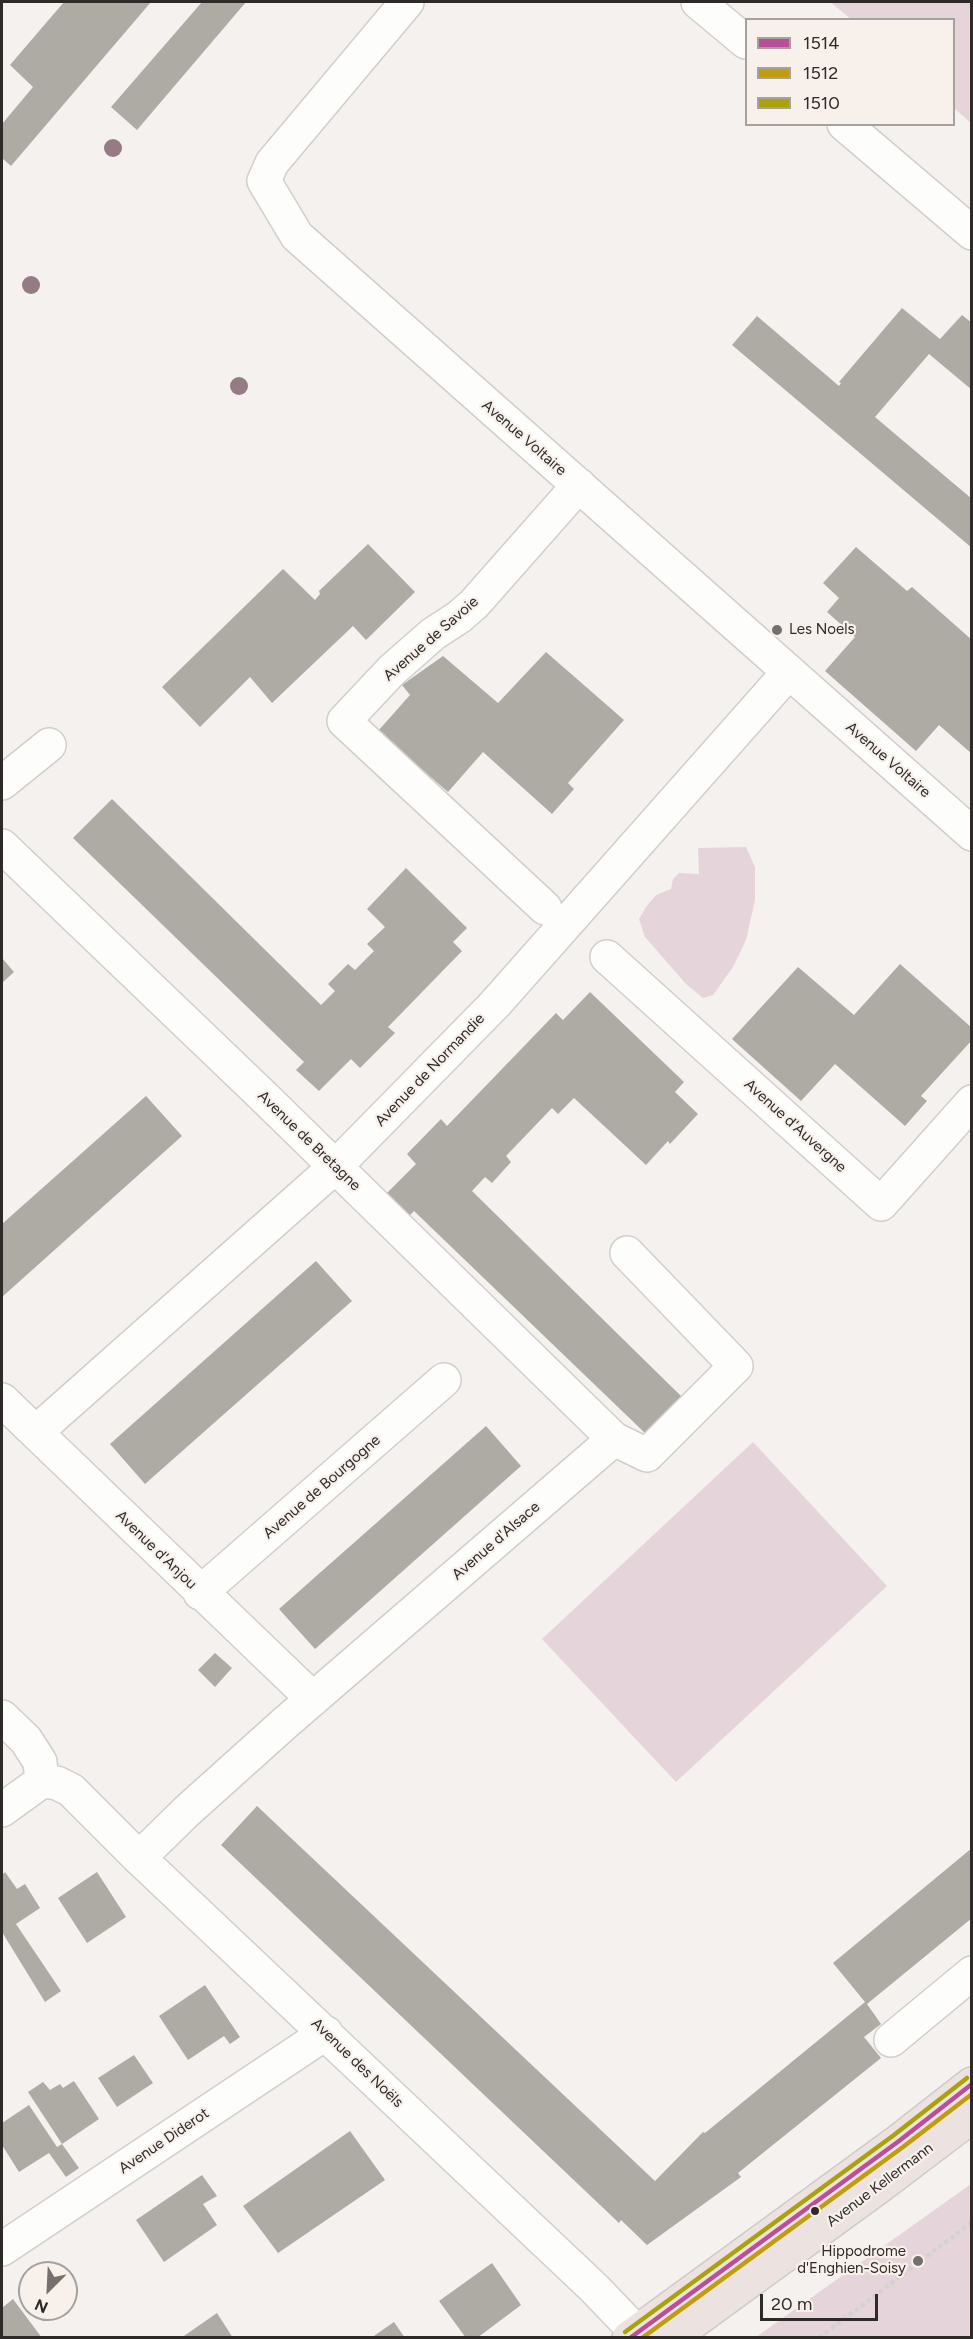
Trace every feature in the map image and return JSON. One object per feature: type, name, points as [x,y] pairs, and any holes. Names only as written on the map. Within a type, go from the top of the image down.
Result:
[{"type":"main road","name":"Avenue Kellermann","points":[[636,2336],[899,2141],[972,2084]]},
{"type":"main road","name":"Avenue Kellermann","points":[[671,2337],[872,2192],[972,2116]]},
{"type":"street","name":"Avenue Voltaire","points":[[407,2],[272,162],[264,182],[297,236],[972,834]]},
{"type":"street","points":[[698,2],[745,40]]},
{"type":"street","points":[[846,126],[972,232]]},
{"type":"street","name":"Avenue de Savoie","points":[[545,908],[344,721],[392,670],[433,634],[474,604],[579,485]]},
{"type":"street","name":"Avenue de Normandie","points":[[36,1432],[336,1166],[495,1004],[788,673]]},
{"type":"street","points":[[2,783],[49,745]]},
{"type":"street","name":"Avenue de Bretagne","points":[[2,846],[336,1166],[614,1438]]},
{"type":"street","name":"Avenue d'Auvergne","points":[[607,957],[881,1204],[972,1102]]},
{"type":"street","points":[[614,1438],[647,1455],[736,1366],[627,1253]]},
{"type":"street","name":"Avenue de Bourgogne","points":[[200,1593],[444,1380]]},
{"type":"street","name":"Avenue d'Anjou","points":[[2,1400],[312,1699]]},
{"type":"street","name":"Avenue d'Alsace","points":[[139,1858],[187,1811],[312,1699],[614,1438]]},
{"type":"street","points":[[2,1717],[26,1740],[57,1786],[2,1810]]},
{"type":"street","name":"Avenue des Noëls","points":[[57,1786],[139,1858],[326,2033],[594,2288],[636,2336]]},
{"type":"street","points":[[891,2040],[972,1973]]},
{"type":"street","name":"Avenue Diderot","points":[[2,2249],[326,2033]]},
{"type":"path","points":[[819,2337],[972,2222]]},
{"type":"shaded area","points":[[830,2],[971,2],[971,123],[955,109],[955,18],[850,18]]},
{"type":"shaded area","points":[[746,847],[755,867],[755,900],[746,940],[733,967],[713,995],[703,998],[686,984],[645,937],[639,919],[656,895],[671,889],[673,879],[679,873],[699,874],[698,848]]},
{"type":"shaded area","points":[[753,1442],[887,1586],[676,1782],[542,1639]]},
{"type":"shaded area","name":"Hippodrome d'Enghien-Soisy","points":[[971,2184],[971,2337],[756,2337]]},
{"type":"building","points":[[64,2],[151,2],[11,166],[2,158],[2,124],[33,87],[10,65]]},
{"type":"building","points":[[202,2],[246,2],[137,130],[111,107]]},
{"type":"building","points":[[902,308],[940,339],[962,315],[972,323],[972,390],[929,354],[875,417],[972,499],[972,548],[732,345],[757,316],[839,386],[841,383],[839,382]]},
{"type":"building","points":[[368,544],[415,592],[366,640],[353,626],[272,703],[250,677],[200,727],[162,687],[283,569],[315,600],[320,594],[319,591]]},
{"type":"building","points":[[856,547],[907,591],[912,587],[972,640],[972,754],[939,725],[916,751],[825,671],[855,637],[827,612],[839,598],[823,583]]},
{"type":"building","points":[[546,652],[624,720],[568,783],[574,789],[552,814],[483,752],[448,792],[378,731],[410,695],[402,685],[443,656],[498,703]]},
{"type":"building","points":[[112,799],[321,1005],[335,991],[328,984],[348,964],[355,970],[374,951],[367,944],[385,927],[367,909],[406,868],[467,928],[453,942],[462,951],[388,1027],[395,1033],[360,1068],[351,1059],[319,1091],[296,1070],[304,1062],[73,838]]},
{"type":"building","points":[[2,958],[14,972],[2,983]]},
{"type":"building","points":[[900,964],[972,1028],[972,1040],[921,1096],[927,1101],[905,1126],[835,1064],[801,1101],[732,1039],[798,967],[854,1015]]},
{"type":"building","points":[[590,992],[684,1082],[675,1092],[698,1114],[670,1144],[668,1141],[646,1165],[574,1098],[558,1114],[552,1108],[506,1156],[511,1162],[492,1183],[485,1177],[472,1191],[682,1397],[646,1434],[414,1211],[407,1218],[384,1196],[416,1164],[407,1154],[441,1119],[447,1126],[556,1013],[563,1020]]},
{"type":"building","points":[[146,1096],[182,1136],[2,1297],[2,1224]]},
{"type":"building","points":[[316,1261],[352,1301],[145,1484],[110,1444]]},
{"type":"building","points":[[486,1426],[521,1466],[315,1649],[279,1609]]},
{"type":"building","points":[[215,1653],[232,1668],[215,1687],[198,1670]]},
{"type":"building","points":[[257,1806],[655,2181],[703,2132],[705,2133],[865,2002],[833,1963],[972,1848],[972,1918],[867,2004],[881,2024],[864,2037],[881,2058],[738,2173],[741,2177],[647,2245],[621,2220],[619,2223],[221,1845]]},
{"type":"building","points":[[5,1872],[17,1889],[25,1884],[40,1908],[16,1924],[61,1991],[45,2002],[2,1932],[2,1875]]},
{"type":"building","points":[[97,1872],[126,1917],[87,1943],[58,1898]]},
{"type":"building","points":[[205,1985],[240,2037],[230,2044],[224,2036],[188,2060],[159,2016]]},
{"type":"building","points":[[134,2055],[153,2083],[117,2107],[98,2078]]},
{"type":"building","points":[[74,2081],[99,2119],[62,2144],[28,2092],[43,2082],[50,2090],[60,2084],[63,2088]]},
{"type":"building","points":[[29,2105],[57,2147],[62,2144],[79,2168],[66,2177],[49,2153],[19,2172],[2,2145],[2,2123]]},
{"type":"building","points":[[350,2131],[385,2180],[278,2253],[243,2206]]},
{"type":"building","points":[[202,2175],[217,2196],[203,2204],[217,2225],[164,2262],[136,2220]]},
{"type":"building","points":[[492,2263],[521,2305],[477,2338],[466,2338],[439,2301]]},
{"type":"building","points":[[13,2299],[18,2306],[18,2321],[29,2321],[42,2338],[2,2338],[2,2308]]},
{"type":"building","points":[[217,2313],[233,2338],[181,2338]]},
{"type":"building","points":[[394,2322],[405,2338],[371,2338]]},
{"type":"transit line","name":"1510","points":[[625,2332],[894,2135],[967,2078]]},
{"type":"transit line","name":"1514","points":[[630,2338],[899,2141],[972,2084]]},
{"type":"transit line","name":"1512","points":[[642,2338],[972,2094]]},
{"type":"place","name":"Les Noels","points":[[777,630]]},
{"type":"place","name":"Hippodrome d'Enghien-Soisy","points":[[918,2261]]}]
